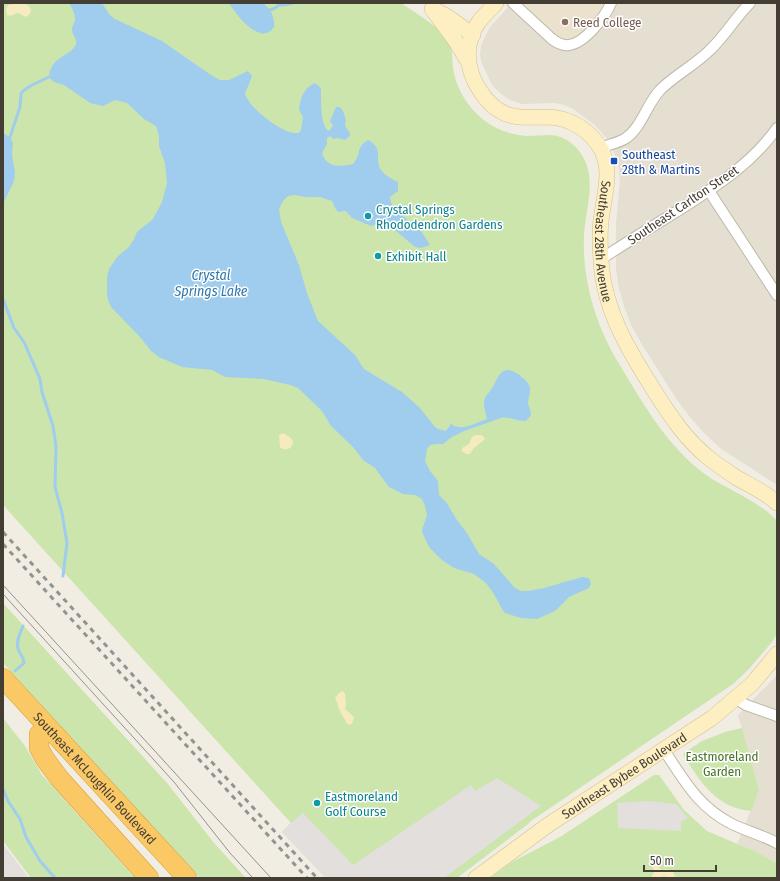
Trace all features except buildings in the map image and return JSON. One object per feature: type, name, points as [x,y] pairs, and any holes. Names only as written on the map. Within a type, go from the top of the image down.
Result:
[{"type":"highway","name":"Southeast McLoughlin Boulevard","points":[[5,686],[38,734],[170,878]]},
{"type":"highway","name":"Southeast McLoughlin Boulevard","points":[[5,686],[187,878]]},
{"type":"highway","points":[[38,734],[39,748],[59,778],[149,878]]},
{"type":"main road","points":[[467,60],[468,50],[477,24],[496,3]]},
{"type":"main road","points":[[428,6],[448,17],[473,35]]},
{"type":"main road","name":"Southeast 28th Avenue","points":[[428,6],[455,40],[467,60],[476,84],[488,102],[505,113],[523,118],[556,118],[572,122],[591,135],[601,148],[606,160],[608,178],[601,224],[602,273],[607,299],[619,331],[634,359],[677,425],[692,443],[710,459],[737,478],[767,494],[777,503]]},
{"type":"main road","name":"Southeast Bybee Boulevard","points":[[476,878],[548,825],[712,718],[752,684],[777,654]]},
{"type":"street","points":[[513,3],[558,44],[569,45],[582,39],[604,17],[611,3]]},
{"type":"street","points":[[601,148],[622,140],[628,136],[658,93],[673,78],[709,52],[750,3]]},
{"type":"street","name":"Southeast Carlton Street","points":[[601,259],[709,191],[744,164],[758,151],[777,128]]},
{"type":"street","points":[[709,191],[777,296]]},
{"type":"street","points":[[736,699],[746,705],[777,716]]},
{"type":"street","points":[[664,750],[695,796],[712,811],[732,824],[777,843]]},
{"type":"shaded area","points":[[512,3],[601,11],[605,3],[777,3],[777,485],[720,448],[703,432],[677,400],[631,325],[619,289],[616,269],[616,223],[620,180],[619,168],[608,140],[595,125],[573,109],[555,103],[522,104],[510,100],[492,85],[482,64],[480,55],[481,45],[490,27]]},
{"type":"shaded area","name":"Reed College","points":[[518,3],[605,3],[601,11],[579,35],[573,39],[565,40],[557,37]]},
{"type":"shaded area","points":[[777,675],[777,863],[737,844],[759,790],[738,715]]},
{"type":"shaded area","points":[[497,778],[541,806],[444,878],[326,878],[282,832],[303,813],[353,865],[471,785],[475,791]]},
{"type":"shaded area","points":[[648,801],[676,804],[688,818],[681,822],[681,831],[618,828],[617,803]]},
{"type":"shaded area","points":[[3,844],[29,878],[3,878]]},
{"type":"green space","name":"Eastmoreland Golf Course","points":[[3,3],[401,3],[428,21],[445,37],[451,49],[453,68],[460,91],[473,110],[485,121],[510,133],[527,136],[549,135],[561,137],[572,143],[580,152],[586,163],[590,181],[584,236],[584,253],[588,288],[598,321],[612,352],[659,427],[682,454],[709,477],[763,508],[777,521],[777,634],[749,669],[733,684],[531,821],[457,878],[326,878],[282,832],[291,823],[3,505]]},
{"type":"green space","points":[[3,603],[167,783],[214,843],[246,878],[199,878],[3,663]]},
{"type":"green space","points":[[3,718],[25,746],[42,775],[135,878],[31,878],[3,841]]},
{"type":"green space","name":"Eastmoreland Garden","points":[[742,728],[759,790],[751,811],[733,807],[717,798],[704,785],[684,756],[684,753],[702,741],[725,732]]},
{"type":"green space","points":[[654,775],[659,775],[684,810],[707,831],[754,851],[777,863],[777,878],[490,878],[512,862],[560,837]]},
{"type":"sand","points":[[20,3],[30,7],[30,14],[26,17],[18,13],[10,16],[7,15],[6,9],[8,5]]},
{"type":"sand","points":[[283,433],[293,441],[292,446],[288,449],[282,449],[280,447],[279,435]]},
{"type":"sand","points":[[475,435],[482,435],[485,439],[473,449],[470,454],[466,454],[462,451],[462,448],[469,444],[472,437]]},
{"type":"sand","points":[[343,691],[345,694],[345,709],[354,717],[352,724],[350,725],[346,723],[335,698]]},
{"type":"sand","points":[[655,862],[661,870],[668,869],[673,872],[676,878],[664,876],[660,878],[651,878],[654,872],[652,865]]},
{"type":"water","name":"Crystal Springs Lake","points":[[69,3],[102,3],[109,14],[115,19],[162,41],[220,80],[229,80],[248,71],[252,76],[245,93],[251,104],[263,116],[289,132],[299,133],[301,130],[303,117],[299,110],[301,98],[310,86],[314,83],[318,85],[321,89],[322,112],[326,128],[329,131],[333,126],[330,121],[336,107],[340,107],[346,120],[345,126],[350,133],[350,136],[345,140],[337,138],[333,139],[331,136],[327,138],[327,144],[322,153],[324,158],[330,164],[343,166],[353,164],[361,146],[368,140],[373,143],[378,151],[378,163],[382,171],[387,176],[398,182],[398,191],[390,197],[393,206],[400,214],[419,229],[430,245],[421,248],[415,247],[395,230],[379,223],[371,226],[352,218],[346,211],[338,212],[332,201],[320,197],[295,195],[288,196],[283,201],[279,209],[281,222],[299,265],[307,293],[318,321],[355,355],[364,369],[402,392],[420,408],[438,429],[446,431],[451,424],[464,427],[487,419],[484,406],[485,398],[503,371],[512,371],[524,379],[529,385],[530,390],[528,403],[531,415],[526,421],[501,418],[464,431],[452,437],[443,444],[430,445],[427,449],[425,461],[430,471],[438,481],[439,495],[446,502],[479,554],[494,564],[515,588],[521,591],[528,591],[582,577],[589,578],[591,584],[589,588],[569,597],[555,611],[537,619],[521,618],[505,613],[486,583],[474,574],[454,568],[442,560],[429,547],[422,530],[427,515],[422,499],[415,495],[403,494],[389,487],[375,468],[363,460],[354,448],[331,426],[322,411],[298,388],[264,379],[225,377],[212,370],[182,367],[159,357],[151,351],[140,337],[111,307],[107,294],[107,277],[109,269],[117,257],[129,247],[137,232],[153,219],[162,202],[167,183],[165,163],[159,146],[159,136],[156,126],[144,119],[127,103],[115,100],[103,106],[90,103],[64,85],[54,82],[49,77],[53,64],[70,52],[76,44],[72,30],[75,16]]},
{"type":"water","points":[[229,3],[261,3],[272,13],[274,27],[269,32],[262,33],[256,31],[249,27],[237,15]]},
{"type":"water","points":[[3,133],[10,137],[13,143],[12,155],[15,172],[14,181],[3,204]]},
{"type":"waterway","points":[[270,10],[279,5],[293,3]]},
{"type":"waterway","points":[[10,137],[20,107],[21,94],[32,85],[49,77]]},
{"type":"waterway","points":[[3,299],[14,328],[24,342],[40,379],[42,392],[53,426],[56,446],[55,487],[62,513],[67,543],[63,576]]},
{"type":"waterway","points":[[15,671],[24,663],[18,646],[19,637],[23,626]]},
{"type":"waterway","points":[[3,789],[8,801],[20,819],[26,837],[40,861],[55,878]]},
{"type":"tram line","points":[[3,585],[271,878]]},
{"type":"tram line","points":[[3,594],[174,782],[230,853],[253,878]]},
{"type":"railway","points":[[3,532],[317,878]]},
{"type":"railway","points":[[3,544],[307,878]]},
{"type":"place","name":"Reed College","points":[[565,22]]},
{"type":"place","name":"Southeast 28th & Martins","points":[[614,161]]},
{"type":"place","name":"Crystal Springs Rhododendron Gardens","points":[[368,216]]},
{"type":"place","name":"Exhibit Hall","points":[[378,256]]},
{"type":"place","name":"Eastmoreland Golf Course","points":[[317,803]]}]
